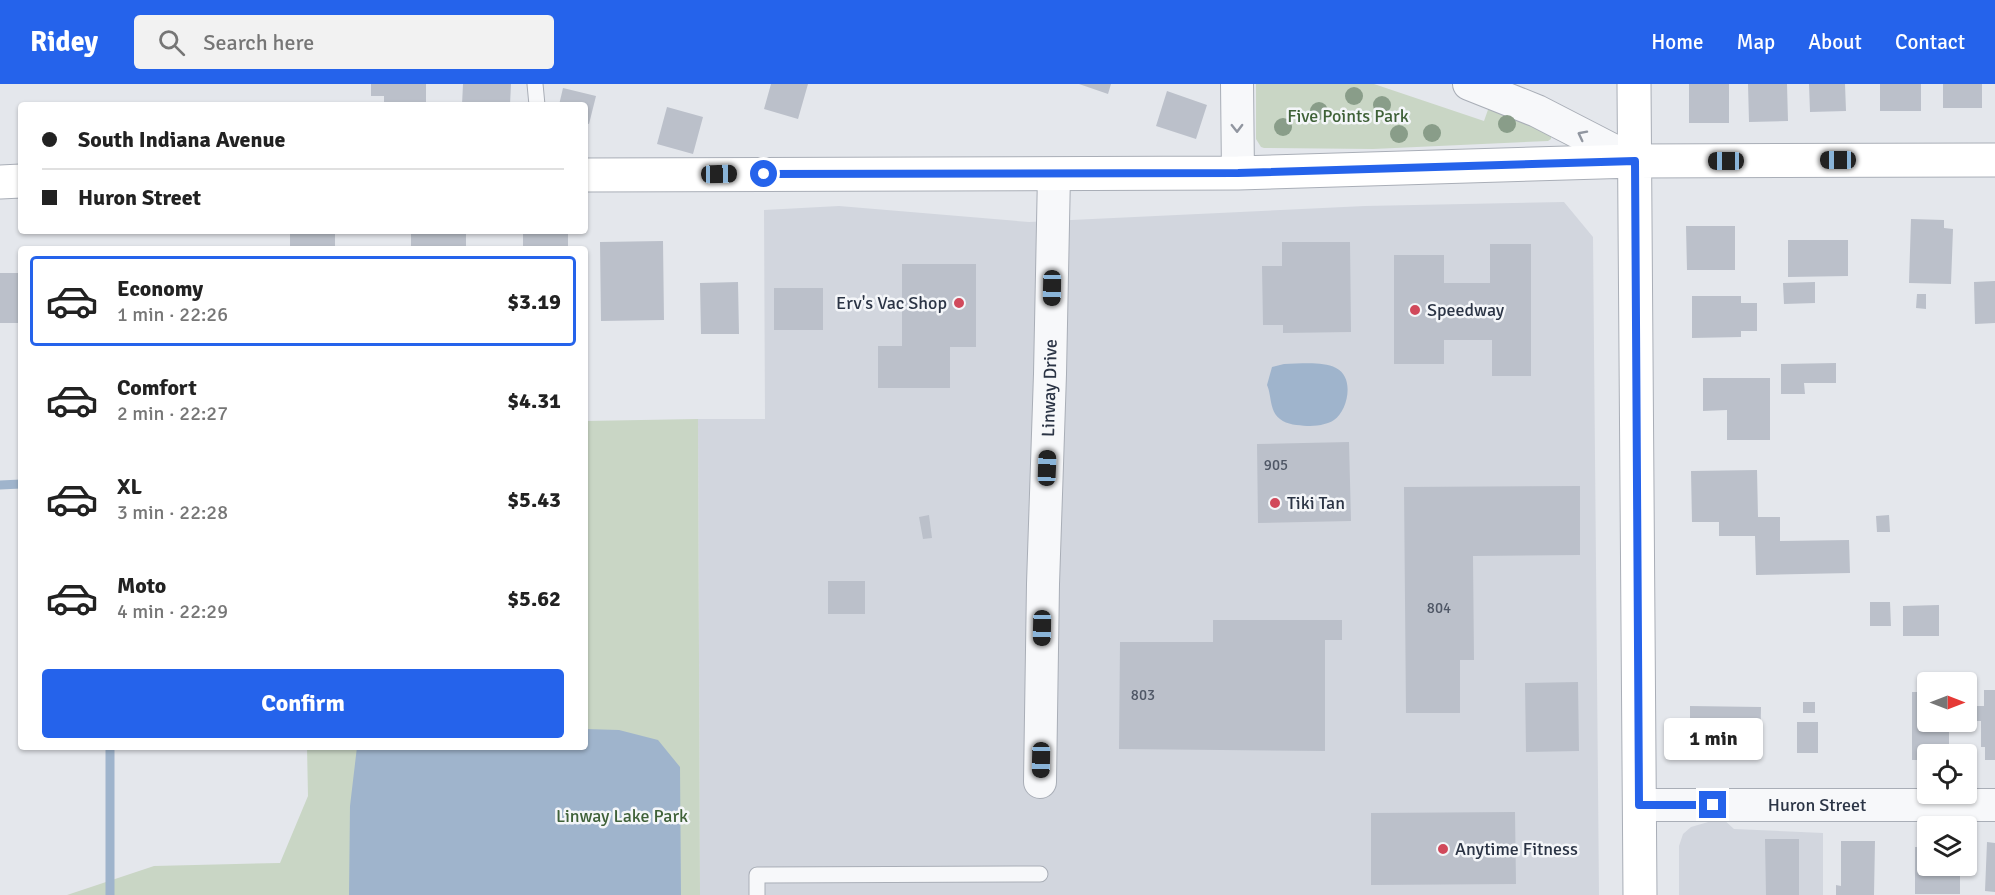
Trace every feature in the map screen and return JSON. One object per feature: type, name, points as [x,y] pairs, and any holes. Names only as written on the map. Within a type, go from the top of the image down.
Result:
[{"type":"street","points":[[1237,84],[1238,173]]},
{"type":"street","points":[[1469,84],[1537,111],[1635,161]]},
{"type":"street","points":[[1634,84],[1640,895]]},
{"type":"street","points":[[588,175],[1238,173],[1635,161],[1995,160]]},
{"type":"street","name":"Linway Drive","points":[[1040,782],[1054,174]]},
{"type":"street","points":[[0,182],[18,181]]},
{"type":"street","name":"Huron Street","points":[[1639,805],[1995,805]]},
{"type":"lane","points":[[535,84],[537,102]]},
{"type":"lane","points":[[757,895],[757,875],[1040,874]]},
{"type":"shaded area","points":[[1564,202],[1593,237],[1599,895],[700,895],[698,419],[765,419],[764,210],[839,206],[1029,222],[1365,206]]},
{"type":"shaded area","points":[[1722,818],[1734,829],[1823,833],[1823,895],[1679,895],[1679,846],[1683,834],[1691,827]]},
{"type":"green space","name":"Five Points Park","points":[[1256,84],[1374,84],[1484,121],[1490,104],[1551,135],[1551,139],[1548,141],[1373,149],[1264,148],[1256,139]]},
{"type":"green space","name":"Linway Lake Park","points":[[698,419],[700,895],[67,895],[154,866],[280,863],[308,796],[307,750],[588,750],[588,421]]},
{"type":"water","points":[[1284,364],[1324,364],[1342,372],[1346,379],[1347,394],[1339,416],[1328,423],[1307,426],[1286,422],[1276,416],[1267,385],[1272,367]]},
{"type":"water","points":[[588,729],[619,730],[658,740],[680,767],[681,895],[349,895],[350,806],[357,750],[588,750]]},
{"type":"building","points":[[371,84],[426,84],[426,102],[384,102],[384,96],[371,96]]},
{"type":"building","points":[[463,84],[511,84],[510,102],[462,102]]},
{"type":"building","points":[[771,84],[808,84],[798,119],[764,109]]},
{"type":"building","points":[[1079,84],[1111,84],[1108,94]]},
{"type":"building","points":[[1689,84],[1729,84],[1729,123],[1689,123]]},
{"type":"building","points":[[1748,84],[1787,84],[1788,121],[1749,122]]},
{"type":"building","points":[[1809,84],[1845,84],[1846,111],[1810,112]]},
{"type":"building","points":[[1880,84],[1921,84],[1921,111],[1880,111]]},
{"type":"building","points":[[1943,84],[1982,84],[1982,108],[1943,108]]},
{"type":"building","points":[[563,88],[596,96],[589,124],[588,102],[560,102]]},
{"type":"building","points":[[1167,91],[1207,105],[1196,139],[1156,126]]},
{"type":"building","points":[[667,107],[703,117],[693,154],[657,144]]},
{"type":"building","points":[[1911,219],[1944,220],[1944,228],[1953,229],[1951,284],[1909,283]]},
{"type":"building","points":[[1686,226],[1735,226],[1735,270],[1687,270]]},
{"type":"building","points":[[290,234],[335,234],[335,246],[290,246]]},
{"type":"building","points":[[411,234],[466,234],[466,246],[411,246]]},
{"type":"building","points":[[523,234],[568,234],[568,246],[523,246]]},
{"type":"building","points":[[1788,240],[1848,240],[1848,276],[1788,277]]},
{"type":"building","points":[[663,241],[664,320],[601,321],[600,242]]},
{"type":"building","points":[[1282,242],[1350,242],[1351,332],[1283,333],[1283,325],[1263,325],[1262,266],[1282,266]]},
{"type":"building","points":[[1490,244],[1531,244],[1531,376],[1492,376],[1492,340],[1444,340],[1444,364],[1394,364],[1394,255],[1444,255],[1444,283],[1490,283]]},
{"type":"building","points":[[902,264],[976,264],[976,347],[950,347],[950,388],[878,388],[878,346],[902,346]]},
{"type":"building","points":[[0,273],[18,273],[18,323],[0,323]]},
{"type":"building","points":[[1995,281],[1995,323],[1975,324],[1974,282]]},
{"type":"building","points":[[738,282],[739,334],[701,334],[700,283]]},
{"type":"building","points":[[1815,282],[1815,303],[1784,304],[1783,283]]},
{"type":"building","points":[[774,288],[823,288],[823,330],[774,330]]},
{"type":"building","points":[[1917,294],[1926,294],[1926,309],[1916,308]]},
{"type":"building","points":[[1692,296],[1741,296],[1741,303],[1757,303],[1757,331],[1741,331],[1741,337],[1692,338]]},
{"type":"building","points":[[1836,363],[1836,383],[1804,383],[1805,394],[1781,394],[1781,364]]},
{"type":"building","points":[[1703,378],[1770,378],[1770,440],[1727,440],[1727,410],[1703,411]]},
{"type":"building","points":[[1349,442],[1351,521],[1258,523],[1257,444]]},
{"type":"building","points":[[1757,470],[1758,517],[1780,517],[1780,541],[1849,540],[1850,573],[1756,575],[1755,536],[1719,536],[1719,522],[1692,522],[1691,471]]},
{"type":"building","points":[[1580,486],[1580,555],[1473,556],[1474,660],[1460,660],[1460,713],[1406,713],[1404,487]]},
{"type":"building","points":[[929,515],[932,538],[923,539],[919,517]]},
{"type":"building","points":[[1889,515],[1890,532],[1877,532],[1876,516]]},
{"type":"building","points":[[828,581],[865,581],[865,614],[828,614]]},
{"type":"building","points":[[1870,602],[1890,602],[1891,626],[1870,626]]},
{"type":"building","points":[[1939,605],[1939,636],[1903,636],[1903,606]]},
{"type":"building","points":[[1213,620],[1342,620],[1342,640],[1325,640],[1325,751],[1119,749],[1120,642],[1213,642]]},
{"type":"building","points":[[1578,682],[1579,751],[1526,752],[1525,683]]},
{"type":"building","points":[[1984,690],[1995,690],[1995,760],[1985,760],[1985,747],[1981,747],[1981,721],[1977,721],[1977,706],[1984,706]]},
{"type":"building","points":[[1912,692],[1917,692],[1917,732],[1949,732],[1949,744],[1917,744],[1917,760],[1912,760]]},
{"type":"building","points":[[1803,702],[1815,702],[1815,713],[1803,713]]},
{"type":"building","points":[[1690,706],[1761,707],[1760,751],[1690,751]]},
{"type":"building","points":[[1797,722],[1818,722],[1818,753],[1797,753]]},
{"type":"building","name":"Anytime Fitness","points":[[1515,812],[1516,884],[1371,885],[1371,813]]},
{"type":"building","points":[[1765,839],[1799,839],[1799,895],[1766,895]]},
{"type":"building","points":[[1841,841],[1875,841],[1874,895],[1836,895],[1836,885],[1841,886]]},
{"type":"building","points":[[1987,842],[1995,843],[1995,892],[1985,891]]},
{"type":"building","points":[[1915,847],[1917,847],[1917,876],[1960,876],[1960,894],[1915,894]]},
{"type":"waterway","points":[[0,485],[18,484]]},
{"type":"waterway","points":[[110,750],[110,895]]},
{"type":"place","name":"Erv's Vac Shop","points":[[959,303]]},
{"type":"place","name":"Speedway","points":[[1415,310]]},
{"type":"place","name":"Tiki Tan","points":[[1275,503]]},
{"type":"place","name":"Anytime Fitness","points":[[1443,849]]},
{"type":"route","points":[[764,174],[1238,173],[1635,161],[1639,805],[1713,805]]}]
